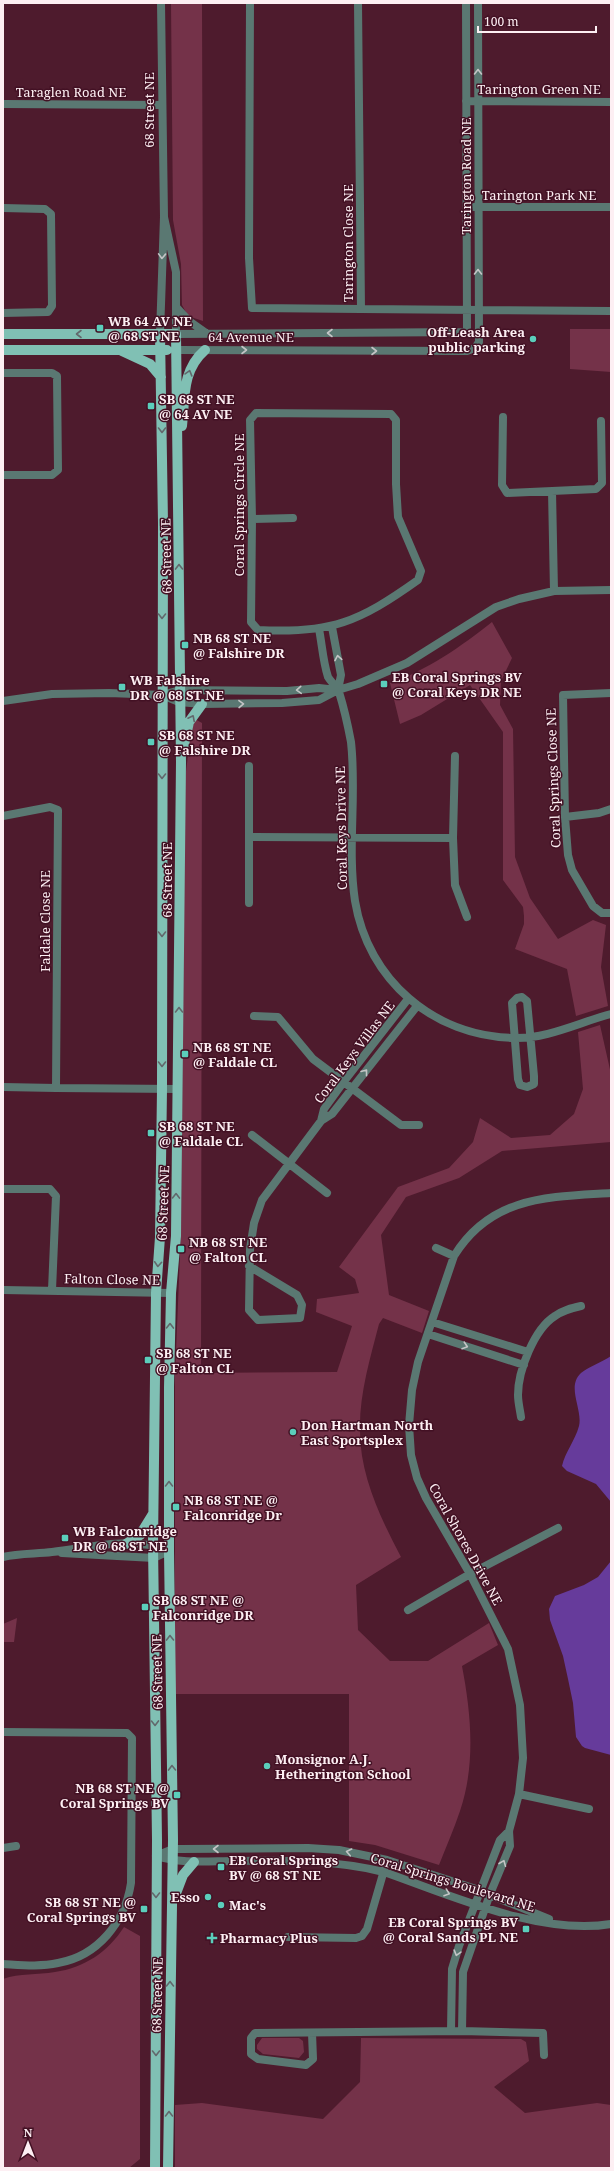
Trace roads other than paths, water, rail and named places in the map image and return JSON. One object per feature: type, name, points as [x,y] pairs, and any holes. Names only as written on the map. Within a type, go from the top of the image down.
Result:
[{"type":"main road","name":"64 Avenue NE","points":[[3,334],[176,334]]},
{"type":"main road","name":"68 Street NE","points":[[155,2168],[156,1856],[153,1544],[156,1293],[160,1237],[162,1089],[160,334]]},
{"type":"main road","name":"68 Street NE","points":[[168,2168],[172,1901],[169,1551],[171,1293],[176,1236],[181,762],[179,702],[176,334]]},
{"type":"main road","name":"64 Avenue NE","points":[[3,350],[176,350]]},
{"type":"main road","points":[[121,350],[150,364],[161,377]]},
{"type":"main road","points":[[177,453],[181,442],[189,373],[194,361],[205,350]]},
{"type":"main road","points":[[181,762],[189,722],[202,704]]},
{"type":"main road","points":[[126,1544],[140,1535],[154,1512]]},
{"type":"main road","points":[[172,1901],[183,1875],[194,1862]]},
{"type":"main road","points":[[169,2153],[172,2168]]},
{"type":"street","name":"68 Street NE","points":[[160,334],[164,217],[161,3]]},
{"type":"street","name":"Tarington Close NE","points":[[250,3],[249,258],[252,308],[361,309],[358,3]]},
{"type":"street","name":"Tarington Road NE","points":[[466,3],[467,332]]},
{"type":"street","name":"Tarington Road NE","points":[[475,348],[478,342],[478,3]]},
{"type":"street","name":"Tarington Green NE","points":[[466,101],[611,102]]},
{"type":"street","name":"Taraglen Road NE","points":[[3,104],[162,104]]},
{"type":"street","name":"Tarington Park NE","points":[[467,207],[611,207]]},
{"type":"street","points":[[3,208],[45,209],[51,214],[52,306],[48,312],[3,312]]},
{"type":"street","name":"68 Street NE","points":[[164,217],[176,272],[176,334]]},
{"type":"street","points":[[177,308],[189,321],[206,333]]},
{"type":"street","points":[[361,309],[611,311]]},
{"type":"street","name":"64 Avenue NE","points":[[176,334],[467,332]]},
{"type":"street","name":"64 Avenue NE","points":[[176,350],[467,351],[475,348]]},
{"type":"street","points":[[3,373],[52,373],[57,376],[58,462],[58,470],[52,475],[3,475]]},
{"type":"street","name":"Coral Springs Circle NE","points":[[256,413],[392,414],[396,420],[396,484],[398,517],[421,571],[418,580],[371,612],[332,627],[318,629],[258,630],[250,622],[252,519],[250,420],[256,413]]},
{"type":"street","points":[[503,417],[502,485],[507,493],[596,489],[602,482],[601,420]]},
{"type":"street","points":[[552,491],[554,591]]},
{"type":"street","points":[[252,519],[293,518]]},
{"type":"street","points":[[162,695],[179,702],[202,704],[282,703],[319,700],[338,690],[358,684],[407,663],[496,607],[519,599],[554,591],[611,590]]},
{"type":"street","points":[[332,627],[341,675],[338,690]]},
{"type":"street","points":[[318,629],[328,678],[338,690]]},
{"type":"street","points":[[3,701],[52,694],[109,693],[162,695],[180,690],[287,691],[319,688],[338,690]]},
{"type":"street","name":"Coral Keys Drive NE","points":[[338,690],[351,743],[352,867],[355,900],[364,935],[375,960],[387,977],[408,999],[417,1006],[454,1026],[487,1035],[514,1038],[531,1036],[554,1032],[611,1014]]},
{"type":"street","name":"Coral Springs Close NE","points":[[611,693],[563,695],[564,817],[566,841],[572,870],[593,906],[602,913],[611,913]]},
{"type":"street","points":[[455,756],[453,838],[455,885],[467,918]]},
{"type":"street","points":[[249,766],[249,903]]},
{"type":"street","name":"Faldale Close NE","points":[[3,816],[50,807],[58,810],[56,1088]]},
{"type":"street","points":[[564,817],[599,813],[611,809]]},
{"type":"street","points":[[250,837],[453,838]]},
{"type":"street","points":[[522,997],[527,1001],[534,1076],[534,1084],[527,1087],[520,1085],[518,1079],[514,1038],[512,1003],[517,998],[522,997]]},
{"type":"street","name":"Coral Keys Villas NE","points":[[349,1084],[408,999]]},
{"type":"street","name":"Coral Keys Villas NE","points":[[249,1266],[297,1295],[302,1305],[300,1318],[258,1320],[249,1310],[249,1266],[254,1223],[262,1200],[321,1121],[324,1109],[349,1084],[417,1006]]},
{"type":"street","points":[[254,1016],[278,1017],[313,1059],[349,1084],[401,1125],[419,1125]]},
{"type":"street","points":[[3,1087],[178,1089]]},
{"type":"street","points":[[252,1135],[327,1192]]},
{"type":"street","name":"Falton Close NE","points":[[3,1189],[50,1189],[56,1196],[52,1290]]},
{"type":"street","name":"Coral Shores Drive NE","points":[[462,2031],[463,1972],[490,1894],[510,1846],[509,1831],[519,1794],[523,1758],[523,1739],[520,1705],[515,1676],[505,1643],[470,1574],[426,1498],[411,1455],[409,1425],[412,1390],[418,1362],[454,1256],[462,1244],[476,1230],[494,1215],[515,1205],[539,1199],[611,1194]]},
{"type":"street","points":[[436,1248],[454,1256]]},
{"type":"street","name":"Falton Close NE","points":[[3,1290],[171,1293]]},
{"type":"street","points":[[521,1417],[518,1396],[524,1365],[528,1352],[538,1333],[554,1316],[567,1309],[581,1306]]},
{"type":"street","points":[[432,1322],[528,1352]]},
{"type":"street","points":[[428,1334],[524,1365]]},
{"type":"street","points":[[408,1610],[470,1574],[558,1528]]},
{"type":"street","points":[[3,1557],[52,1552],[96,1544],[153,1544],[169,1551]]},
{"type":"street","points":[[52,1552],[154,1558],[169,1551]]},
{"type":"street","points":[[3,1732],[127,1733],[132,1738],[131,1883],[129,1899],[113,1930],[88,1952],[59,1963],[3,1964]]},
{"type":"street","points":[[519,1794],[589,1809]]},
{"type":"street","name":"Coral Shores Drive NE","points":[[450,2031],[452,1969],[459,1946],[500,1840],[509,1831]]},
{"type":"street","points":[[3,1848],[16,1846]]},
{"type":"street","points":[[297,1848],[297,1861]]},
{"type":"street","name":"Coral Springs Boulevard NE","points":[[156,1856],[172,1849],[297,1848],[339,1850],[387,1860],[490,1894],[559,1924]]},
{"type":"street","name":"Coral Springs Boulevard NE","points":[[156,1856],[172,1861],[194,1862],[297,1861],[336,1863],[384,1872],[486,1908],[524,1919],[559,1924],[601,1926],[611,1924]]},
{"type":"street","points":[[288,1937],[356,1938],[362,1936],[367,1929],[387,1860]]},
{"type":"street","points":[[312,2033],[313,2059],[306,2065],[258,2059],[251,2054],[251,2038],[255,2033],[462,2031],[543,2033],[544,2055]]},
{"type":"place","name":"WB 64 AV NE @ 68 ST NE","points":[[100,328]]},
{"type":"place","name":"Off-Leash Area public parking","points":[[533,339]]},
{"type":"place","name":"SB 68 ST NE @ 64 AV NE","points":[[151,406]]},
{"type":"place","name":"NB 68 ST NE @ Falshire DR","points":[[185,645]]},
{"type":"place","name":"EB Coral Springs BV @ Coral Keys DR NE","points":[[384,684]]},
{"type":"place","name":"WB Falshire DR @ 68 ST NE","points":[[122,687]]},
{"type":"place","name":"SB 68 ST NE @ Falshire DR","points":[[151,742]]},
{"type":"place","name":"NB 68 ST NE @ Faldale CL","points":[[185,1054]]},
{"type":"place","name":"SB 68 ST NE @ Faldale CL","points":[[151,1133]]},
{"type":"place","name":"NB 68 ST NE @ Falton CL","points":[[181,1249]]},
{"type":"place","name":"SB 68 ST NE @ Falton CL","points":[[148,1360]]},
{"type":"place","name":"Don Hartman North East Sportsplex","points":[[293,1432]]},
{"type":"place","name":"NB 68 ST NE @ Falconridge Dr","points":[[176,1507]]},
{"type":"place","name":"WB Falconridge DR @ 68 ST NE","points":[[65,1538]]},
{"type":"place","name":"SB 68 ST NE @ Falconridge DR","points":[[145,1607]]},
{"type":"place","name":"Monsignor A.J. Hetherington School","points":[[267,1766]]},
{"type":"place","name":"NB 68 ST NE @ Coral Springs BV","points":[[177,1795]]},
{"type":"place","name":"EB Coral Springs BV @ 68 ST NE","points":[[221,1867]]},
{"type":"place","name":"Esso","points":[[208,1897]]},
{"type":"place","name":"Mac's","points":[[221,1905]]},
{"type":"place","name":"SB 68 ST NE @ Coral Springs BV","points":[[144,1909]]},
{"type":"place","name":"EB Coral Springs BV @ Coral Sands PL NE","points":[[526,1929]]},
{"type":"place","name":"Pharmacy Plus","points":[[212,1938]]}]
